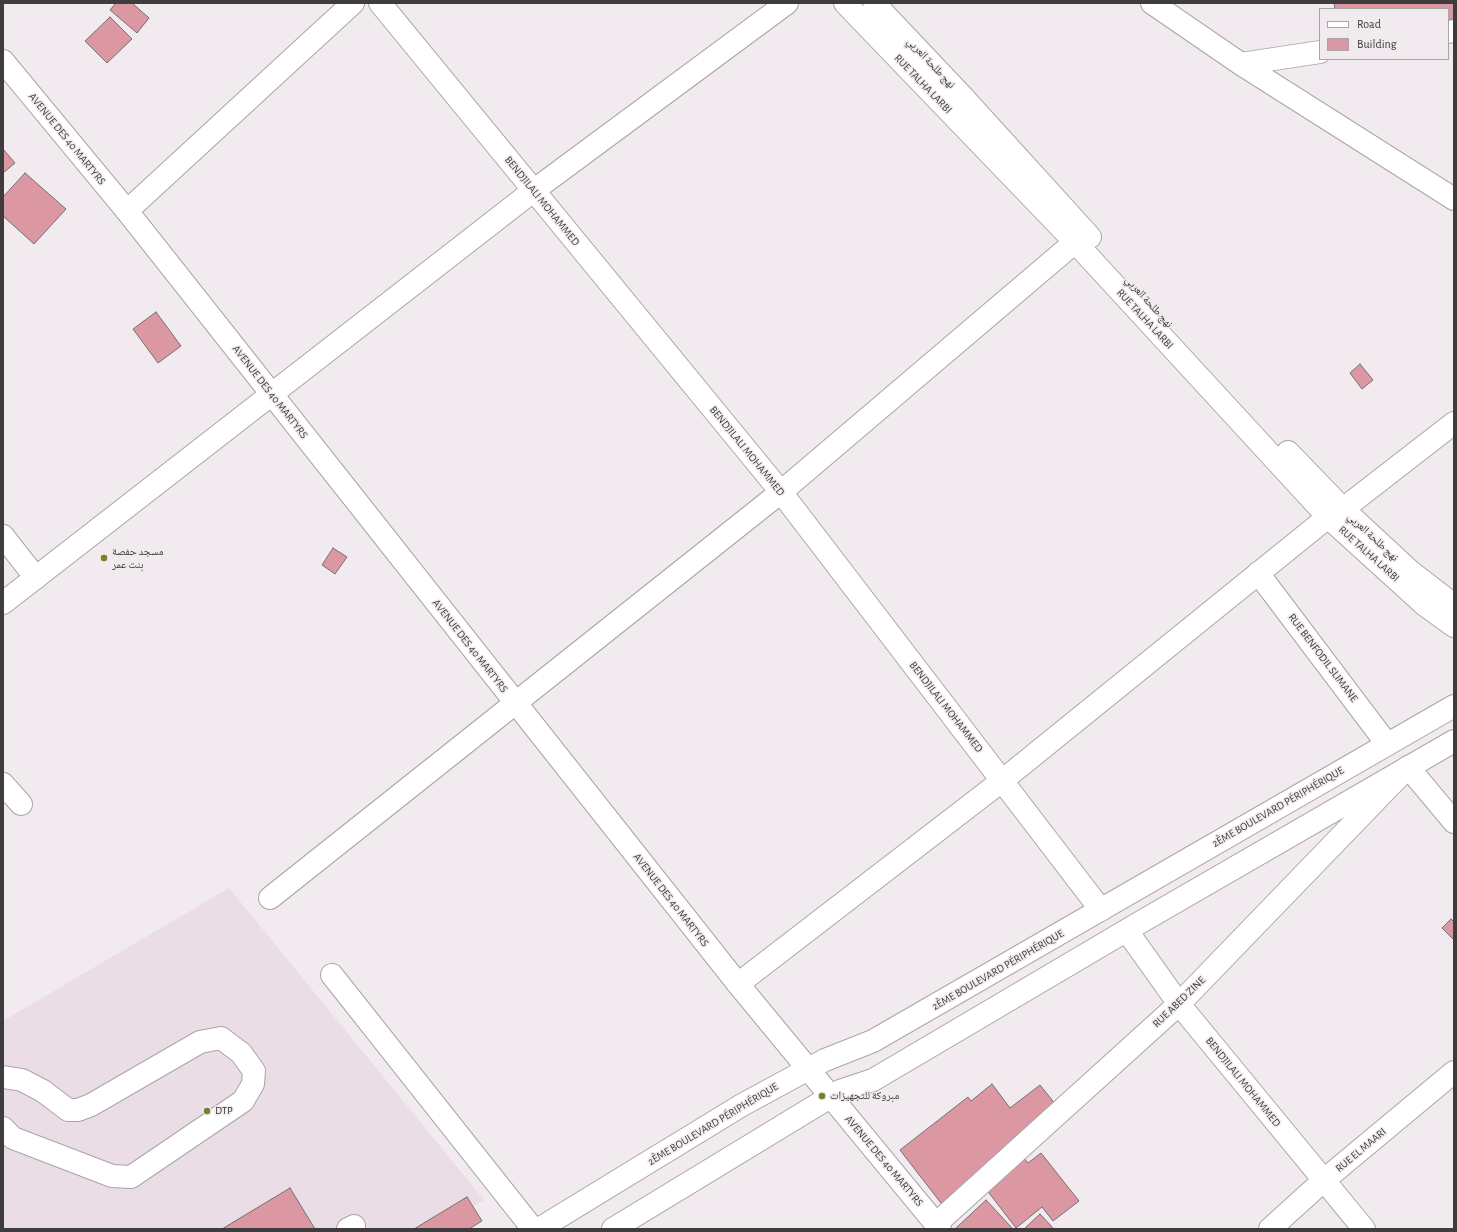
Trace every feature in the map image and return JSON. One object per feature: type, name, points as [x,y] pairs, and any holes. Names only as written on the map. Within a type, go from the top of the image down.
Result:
[{"type":"street","points":[[127,212],[352,3]]},
{"type":"street","name":"BENDJILALI MOHAMMED","points":[[380,3],[781,492],[1101,910]]},
{"type":"street","points":[[3,603],[533,191],[788,3]]},
{"type":"street","name":"RUE TALHA LARBI","points":[[845,3],[1425,605],[1454,626]]},
{"type":"street","name":"نهج طلحة العربي","points":[[874,3],[962,96],[1250,414],[1336,513],[1454,605]]},
{"type":"street","points":[[1152,3],[1241,64],[1454,199]]},
{"type":"street","points":[[1241,64],[1319,52]]},
{"type":"street","name":"AVENUE DES 40 MARTYRS","points":[[3,61],[127,212],[738,984],[938,1226]]},
{"type":"street","points":[[270,898],[781,492],[1075,242]]},
{"type":"street","points":[[738,984],[1002,780],[1258,573],[1454,423]]},
{"type":"street","points":[[3,536],[36,578]]},
{"type":"street","name":"RUE BENFODIL SLIMANE","points":[[1258,573],[1387,744]]},
{"type":"street","name":"2ÈME BOULEVARD PÉRIPHÉRIQUE","points":[[539,1229],[742,1105],[825,1060],[873,1041],[1454,706]]},
{"type":"street","points":[[613,1229],[840,1091],[874,1080],[1454,741]]},
{"type":"street","points":[[1408,767],[1454,822]]},
{"type":"street","name":"RUE ABED ZINE","points":[[938,1226],[1179,1004],[1408,767]]},
{"type":"street","points":[[3,784],[21,804]]},
{"type":"street","name":"BENDJILALI MOHAMMED","points":[[1127,931],[1179,1004],[1364,1229]]},
{"type":"street","points":[[332,975],[533,1229]]},
{"type":"street","points":[[3,1076],[22,1080],[43,1091],[68,1110],[78,1110],[200,1042],[221,1038],[241,1053],[254,1071],[253,1084],[243,1101],[131,1177],[112,1176],[13,1138],[3,1128]]},
{"type":"street","name":"RUE EL MAARI","points":[[1270,1229],[1324,1181],[1454,1072]]},
{"type":"shaded area","name":"DTP","points":[[229,888],[484,1200],[436,1229],[3,1229],[3,1021]]},
{"type":"building","points":[[116,3],[132,3],[149,18],[137,33],[110,10]]},
{"type":"building","points":[[1334,3],[1454,3],[1454,19],[1449,20],[1449,8],[1335,8]]},
{"type":"building","points":[[110,17],[132,39],[107,63],[85,41]]},
{"type":"building","points":[[3,149],[15,163],[3,173]]},
{"type":"building","points":[[25,173],[66,209],[34,244],[3,216],[3,197]]},
{"type":"building","points":[[156,312],[181,346],[158,363],[133,329]]},
{"type":"building","points":[[1360,364],[1373,380],[1362,389],[1350,373]]},
{"type":"building","points":[[333,548],[347,557],[335,574],[322,565]]},
{"type":"building","points":[[1451,919],[1454,922],[1454,940],[1442,928]]},
{"type":"building","points":[[992,1084],[1010,1108],[1040,1085],[1064,1115],[1018,1151],[1028,1163],[1041,1153],[1079,1201],[1053,1221],[1042,1207],[1016,1228],[986,1189],[951,1216],[900,1150],[968,1097],[971,1101]]},
{"type":"building","points":[[290,1188],[315,1229],[222,1229]]},
{"type":"building","points":[[467,1197],[482,1221],[469,1229],[414,1229]]},
{"type":"building","points":[[986,1200],[1013,1229],[956,1228]]},
{"type":"building","points":[[1040,1214],[1054,1229],[1024,1229]]},
{"type":"place","name":"مسجد حفصة بنت عمر","points":[[104,558]]},
{"type":"place","name":"مبروكة للتجهيزات","points":[[822,1096]]},
{"type":"place","name":"DTP","points":[[207,1111]]}]
